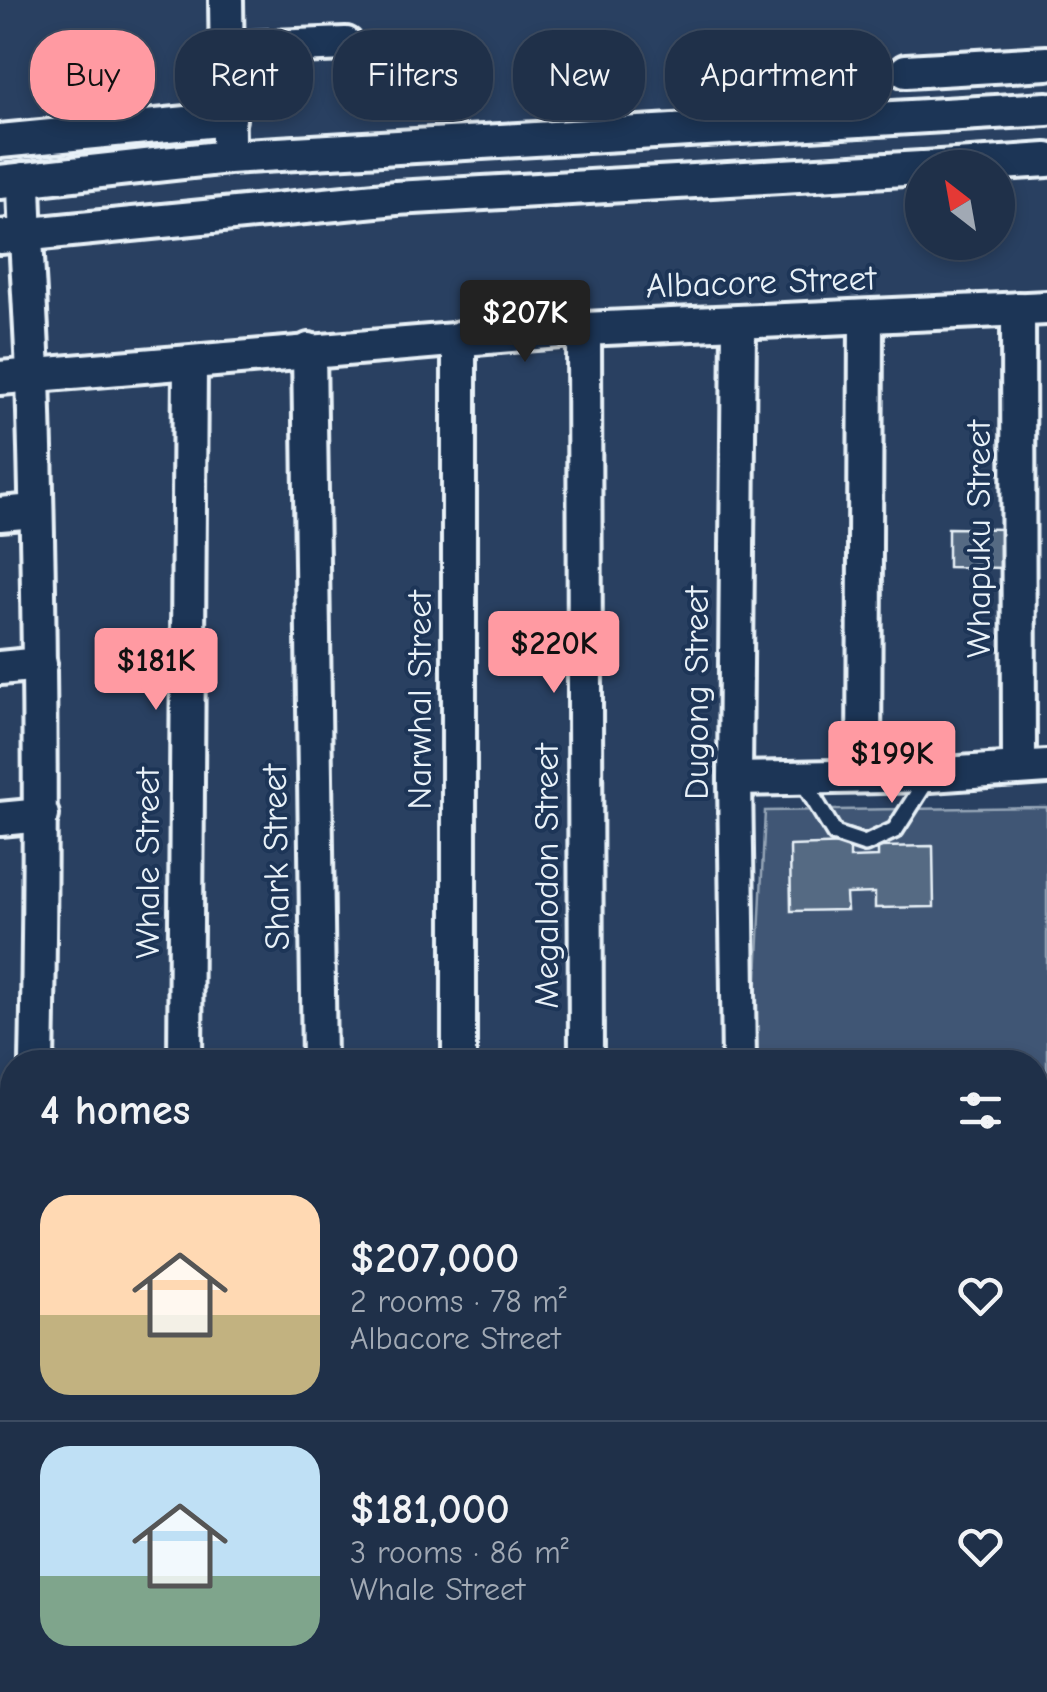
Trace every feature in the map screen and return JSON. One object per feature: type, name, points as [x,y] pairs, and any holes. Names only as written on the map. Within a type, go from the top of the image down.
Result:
[{"type":"street","points":[[226,0],[227,30]]},
{"type":"street","points":[[906,71],[1047,63]]},
{"type":"street","points":[[37,1050],[42,815],[33,375],[12,235],[12,180],[228,157],[1047,109]]},
{"type":"street","points":[[0,141],[220,120]]},
{"type":"street","points":[[228,157],[230,120]]},
{"type":"street","points":[[1015,162],[1047,160]]},
{"type":"street","points":[[12,235],[396,198],[905,169]]},
{"type":"street","name":"Albacore Street","points":[[0,378],[584,329],[1032,309]]},
{"type":"street","name":"Whapuku Street","points":[[1032,309],[1033,767]]},
{"type":"street","points":[[864,774],[866,318]]},
{"type":"street","name":"Dugong Street","points":[[739,324],[735,779],[739,1050]]},
{"type":"street","name":"Megalodon Street","points":[[584,329],[586,1050]]},
{"type":"street","name":"Narwhal Street","points":[[459,338],[460,1050]]},
{"type":"street","name":"Shark Street","points":[[309,350],[319,1050]]},
{"type":"street","name":"Whale Street","points":[[185,1050],[190,364]]},
{"type":"street","points":[[0,514],[34,510]]},
{"type":"street","points":[[0,668],[40,664]]},
{"type":"street","points":[[735,779],[930,775],[1033,767]]},
{"type":"street","points":[[0,819],[42,815]]},
{"type":"lane","points":[[801,778],[835,834],[865,844],[895,830],[930,775]]},
{"type":"shaded area","points":[[1047,807],[1047,1050],[754,1050],[765,811]]},
{"type":"building","points":[[948,528],[1005,529],[1006,568],[948,567]]},
{"type":"building","points":[[850,844],[850,858],[878,857],[878,847],[933,846],[934,907],[875,908],[875,893],[846,894],[847,910],[791,911],[790,846]]}]
